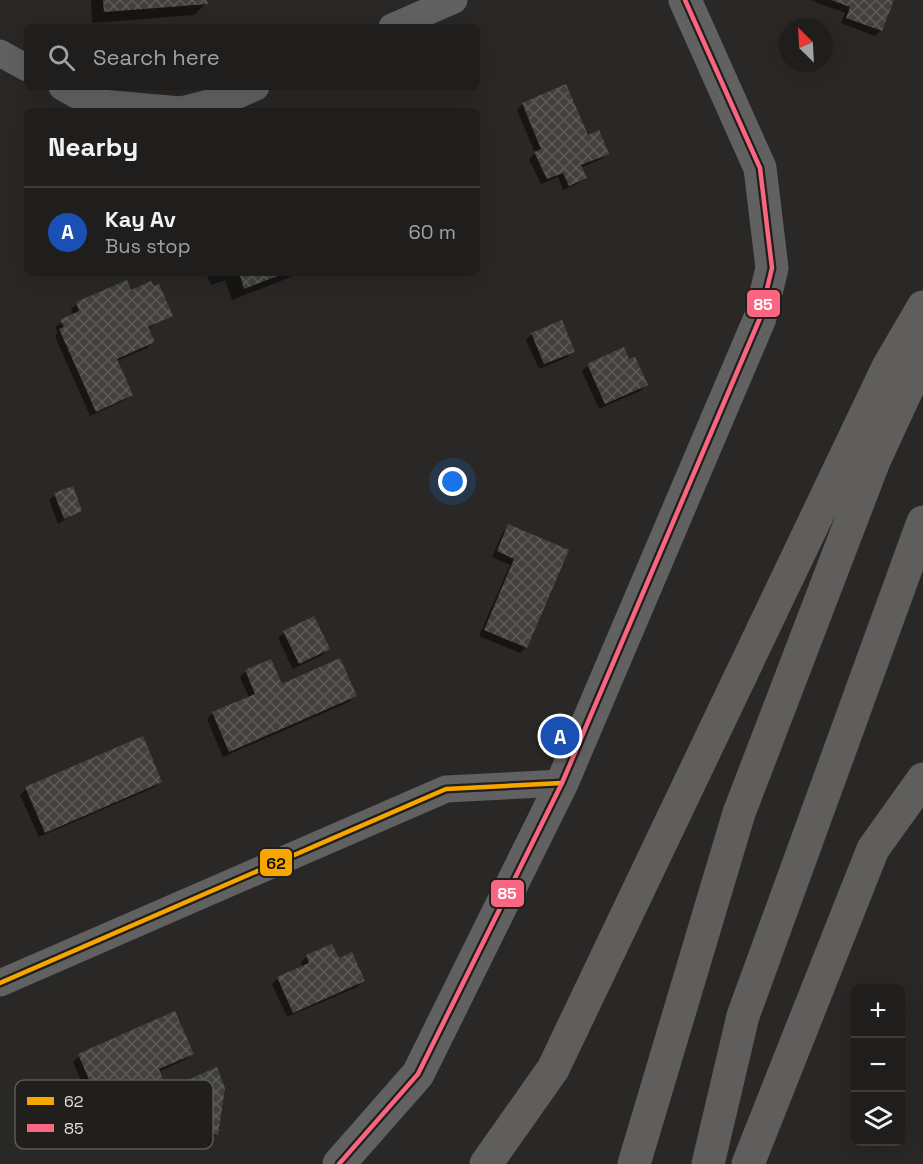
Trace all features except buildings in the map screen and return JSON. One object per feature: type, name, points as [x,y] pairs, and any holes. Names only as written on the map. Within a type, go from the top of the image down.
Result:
[{"type":"highway","points":[[486,1164],[553,1069],[888,367],[923,307]]},
{"type":"highway","points":[[634,1164],[739,813],[874,461],[923,355]]},
{"type":"highway","points":[[708,1164],[743,1016],[923,522]]},
{"type":"highway","points":[[748,1164],[873,849],[923,779]]},
{"type":"street","points":[[399,24],[454,0]]},
{"type":"street","points":[[339,1164],[418,1074],[562,783],[760,318],[772,268],[760,168],[685,0]]},
{"type":"street","points":[[0,52],[24,66]]},
{"type":"street","points":[[67,90],[89,102],[158,108]]},
{"type":"street","points":[[189,108],[236,96],[249,90]]},
{"type":"street","points":[[0,983],[446,789],[562,783]]},
{"type":"transit line","name":"85","points":[[339,1164],[418,1074],[562,783],[760,318],[772,268],[760,168],[685,0]]},
{"type":"transit line","name":"62","points":[[0,983],[446,789],[562,783]]},
{"type":"place","name":"Kay Av","points":[[560,736]]}]
